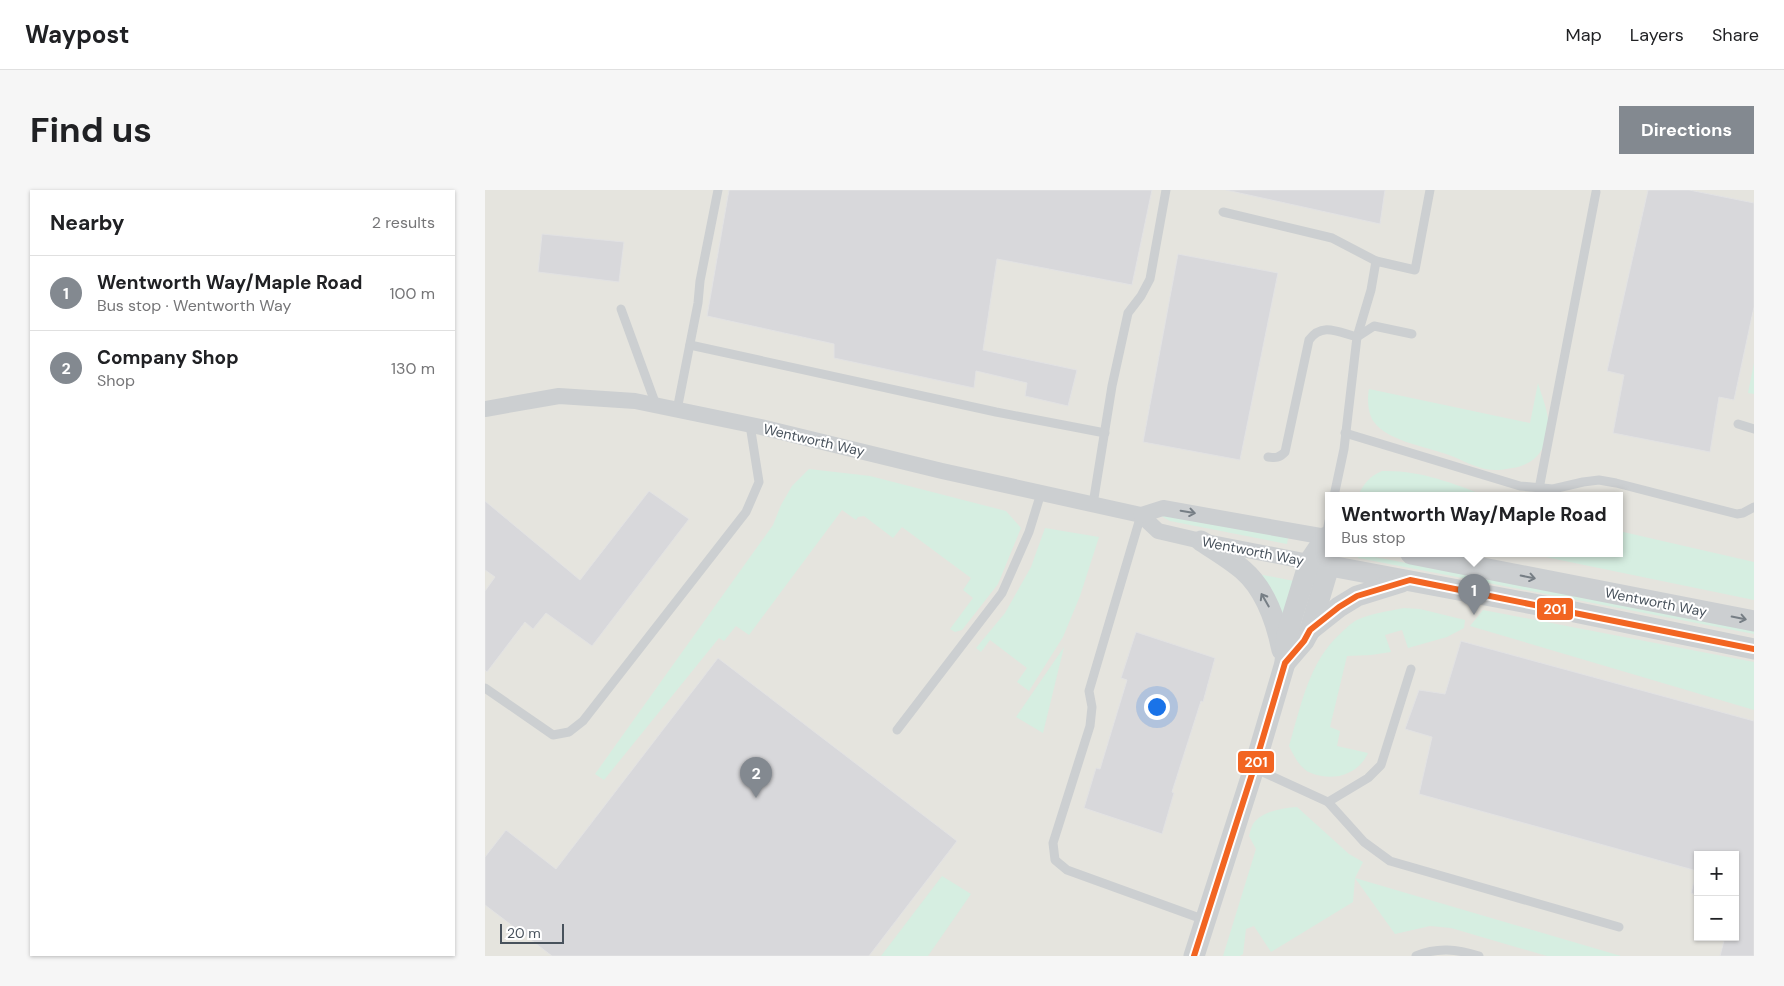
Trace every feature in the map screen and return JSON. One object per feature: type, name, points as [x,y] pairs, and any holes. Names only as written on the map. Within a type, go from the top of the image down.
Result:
[{"type":"street","name":"Wentworth Way","points":[[485,409],[559,396],[635,400],[1141,515],[1158,531],[1201,541],[1410,580],[1754,650]]},
{"type":"street","name":"Wentworth Way","points":[[1141,515],[1163,508],[1325,532]]},
{"type":"street","points":[[1201,541],[1245,571],[1259,589],[1271,610],[1285,663]]},
{"type":"street","points":[[1285,663],[1304,641],[1310,630],[1319,564],[1325,543]]},
{"type":"street","name":"Wentworth Way","points":[[1426,557],[1754,621]]},
{"type":"street","points":[[1194,956],[1254,768],[1285,663],[1287,634],[1319,564]]},
{"type":"street","points":[[1310,630],[1339,607],[1357,596],[1410,580]]},
{"type":"lane","points":[[677,410],[718,190]]},
{"type":"lane","points":[[1093,504],[1112,386],[1128,312],[1141,296],[1150,279],[1166,190]]},
{"type":"lane","points":[[1223,212],[1332,238],[1376,261],[1415,270],[1430,190]]},
{"type":"lane","points":[[1539,488],[1596,192]]},
{"type":"lane","points":[[1335,492],[1345,434],[1357,337],[1371,290],[1376,261]]},
{"type":"lane","points":[[621,309],[656,405]]},
{"type":"lane","points":[[1268,457],[1276,458],[1285,452],[1309,340],[1316,332],[1326,329],[1357,337],[1374,326],[1411,334]]},
{"type":"lane","points":[[690,345],[996,412],[1105,433]]},
{"type":"lane","points":[[1738,424],[1754,428]]},
{"type":"lane","points":[[485,688],[553,735],[569,732],[583,721],[746,512],[759,482],[750,425]]},
{"type":"lane","points":[[1345,434],[1520,486],[1553,489],[1599,480],[1616,482],[1737,514],[1754,507]]},
{"type":"lane","points":[[897,730],[1002,593],[1029,532],[1041,493]]},
{"type":"lane","points":[[1141,515],[1089,691],[1092,707],[1090,726],[1053,843],[1055,860],[1067,870],[1205,920]]},
{"type":"lane","points":[[1328,802],[1369,778],[1381,765],[1411,670]]},
{"type":"lane","points":[[1254,768],[1328,802],[1364,842],[1390,861],[1619,927]]},
{"type":"lane","points":[[1416,956],[1434,950],[1455,950],[1479,956]]},
{"type":"shaded area","points":[[485,190],[1754,190],[1754,956],[485,956]]},
{"type":"green space","points":[[1754,363],[1754,394],[1748,393]]},
{"type":"green space","points":[[1538,383],[1545,406],[1548,429],[1544,446],[1540,452],[1535,458],[1521,466],[1492,470],[1480,468],[1396,438],[1380,428],[1370,415],[1369,389],[1530,423]]},
{"type":"green space","points":[[809,469],[870,476],[1006,511],[1021,528],[998,584],[962,630],[955,632],[950,629],[973,598],[963,590],[971,578],[902,527],[893,538],[864,516],[858,517],[856,520],[842,510],[749,635],[736,626],[724,641],[719,638],[604,780],[595,774],[773,525],[781,505],[792,486]]},
{"type":"green space","points":[[1382,471],[1423,475],[1476,492],[1360,492],[1367,481]]},
{"type":"green space","points":[[1166,514],[1288,538],[1287,544],[1170,521],[1161,516]]},
{"type":"green space","points":[[1045,528],[1099,537],[1080,596],[1063,637],[1029,691],[1017,682],[1027,668],[990,640],[981,652],[976,648],[1005,613],[1031,567]]},
{"type":"green space","points":[[1623,532],[1754,562],[1754,600],[1546,557],[1623,557]]},
{"type":"green space","points":[[1375,557],[1754,629],[1754,634],[1358,558]]},
{"type":"green space","points":[[1258,574],[1294,581],[1282,618]]},
{"type":"green space","points":[[1404,608],[1420,609],[1465,620],[1464,628],[1447,637],[1408,648],[1402,630],[1385,635],[1391,652],[1347,656],[1330,727],[1340,731],[1337,746],[1368,753],[1358,767],[1344,775],[1328,777],[1319,776],[1307,771],[1298,762],[1289,746],[1307,685],[1321,657],[1330,644],[1356,620]]},
{"type":"green space","points":[[1483,610],[1754,662],[1754,710],[1470,626]]},
{"type":"green space","points":[[1064,647],[1043,733],[1016,717]]},
{"type":"green space","points":[[1297,807],[1349,854],[1363,862],[1355,878],[1353,902],[1271,952],[1254,926],[1246,929],[1243,954],[1240,956],[1223,956],[1256,849],[1249,836],[1252,825],[1267,813],[1279,809]]},
{"type":"green space","points":[[942,876],[971,894],[928,956],[881,956]]},
{"type":"green space","points":[[1355,878],[1621,956],[1547,956],[1451,928],[1430,926],[1395,934]]},
{"type":"building","points":[[729,190],[1152,190],[1132,285],[997,259],[983,350],[1077,370],[1068,406],[1025,396],[1027,383],[976,371],[974,388],[834,358],[834,344],[707,316]]},
{"type":"building","points":[[1226,190],[1385,190],[1380,224]]},
{"type":"building","points":[[1648,190],[1689,190],[1754,203],[1754,307],[1734,400],[1719,397],[1710,452],[1613,433],[1624,375],[1607,371]]},
{"type":"building","points":[[542,234],[624,242],[619,282],[538,272]]},
{"type":"building","points":[[1178,254],[1278,273],[1240,460],[1143,442]]},
{"type":"building","points":[[649,491],[689,519],[592,646],[546,613],[533,629],[525,622],[487,672],[485,670],[485,591],[495,577],[485,570],[485,501],[580,580]]},
{"type":"building","points":[[1136,632],[1215,658],[1203,702],[1201,701],[1172,792],[1174,793],[1162,834],[1084,808],[1096,768],[1100,769],[1127,680],[1121,678]]},
{"type":"building","points":[[1461,641],[1754,721],[1754,956],[1720,956],[1724,941],[1739,941],[1739,851],[1694,851],[1694,870],[1419,794],[1432,737],[1405,729],[1419,690],[1445,694]]},
{"type":"building","points":[[718,658],[957,841],[869,956],[552,956],[485,905],[485,857],[506,830],[556,869]]},
{"type":"building","points":[[1694,882],[1694,894],[1691,893]]},
{"type":"transit line","name":"201","points":[[1194,956],[1254,768],[1285,663],[1304,641],[1310,630],[1339,607],[1357,596],[1410,580],[1754,649]]},
{"type":"place","name":"Wentworth Way/Maple Road","points":[[1474,615]]},
{"type":"place","name":"Company Shop","points":[[756,798]]}]
